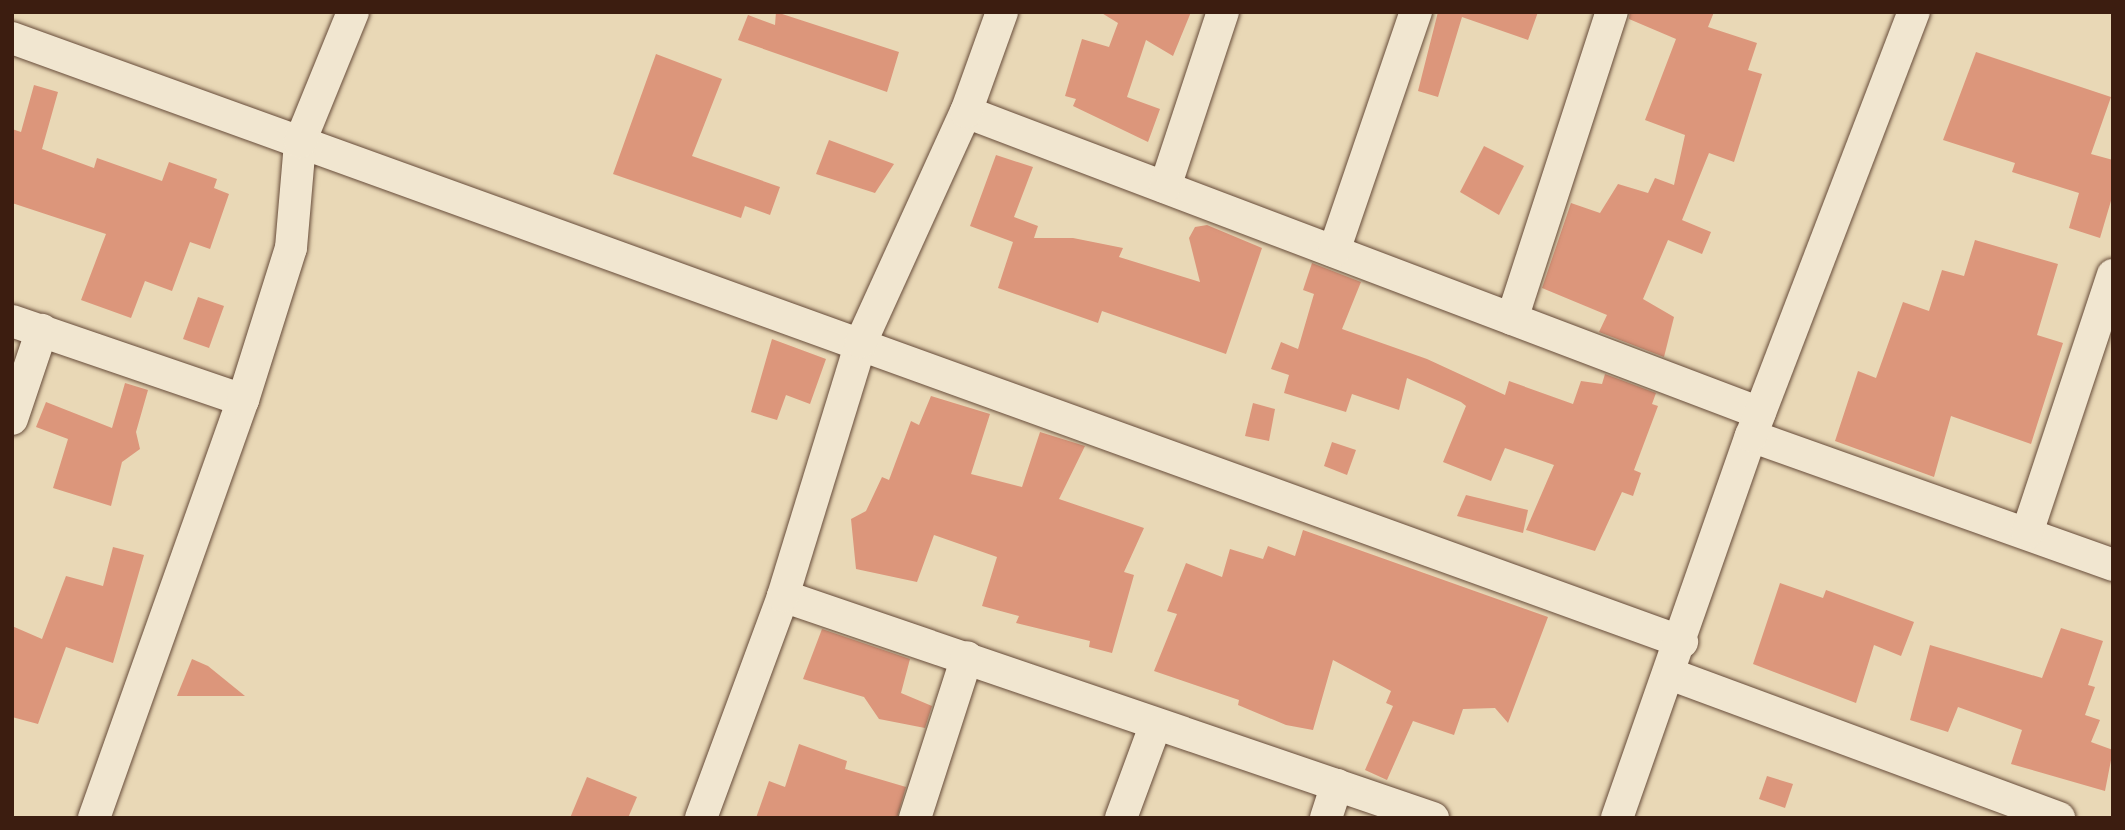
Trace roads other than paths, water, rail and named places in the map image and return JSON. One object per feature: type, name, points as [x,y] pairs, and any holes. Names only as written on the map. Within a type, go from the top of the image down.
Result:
[{"type":"street","points":[[94,818],[243,400],[291,248],[300,142],[353,12]]},
{"type":"street","points":[[701,818],[783,596],[861,342],[966,112],[1002,12]]},
{"type":"street","points":[[1165,187],[1223,12]]},
{"type":"street","points":[[1334,251],[1416,12]]},
{"type":"street","points":[[1512,319],[1612,12]]},
{"type":"street","points":[[1617,818],[1682,642],[1755,424],[1914,12]]},
{"type":"street","points":[[12,38],[861,342],[1682,642]]},
{"type":"street","points":[[966,112],[1512,319],[1755,424],[2113,565]]},
{"type":"street","points":[[2027,533],[2101,350],[2113,275]]},
{"type":"street","points":[[12,321],[243,400]]},
{"type":"street","points":[[12,419],[42,330]]},
{"type":"street","points":[[783,596],[967,657],[1155,726],[1433,818]]},
{"type":"street","points":[[915,818],[967,657]]},
{"type":"street","points":[[1670,674],[2059,818]]},
{"type":"street","points":[[1121,818],[1155,726]]},
{"type":"street","points":[[1326,818],[1337,785]]}]
